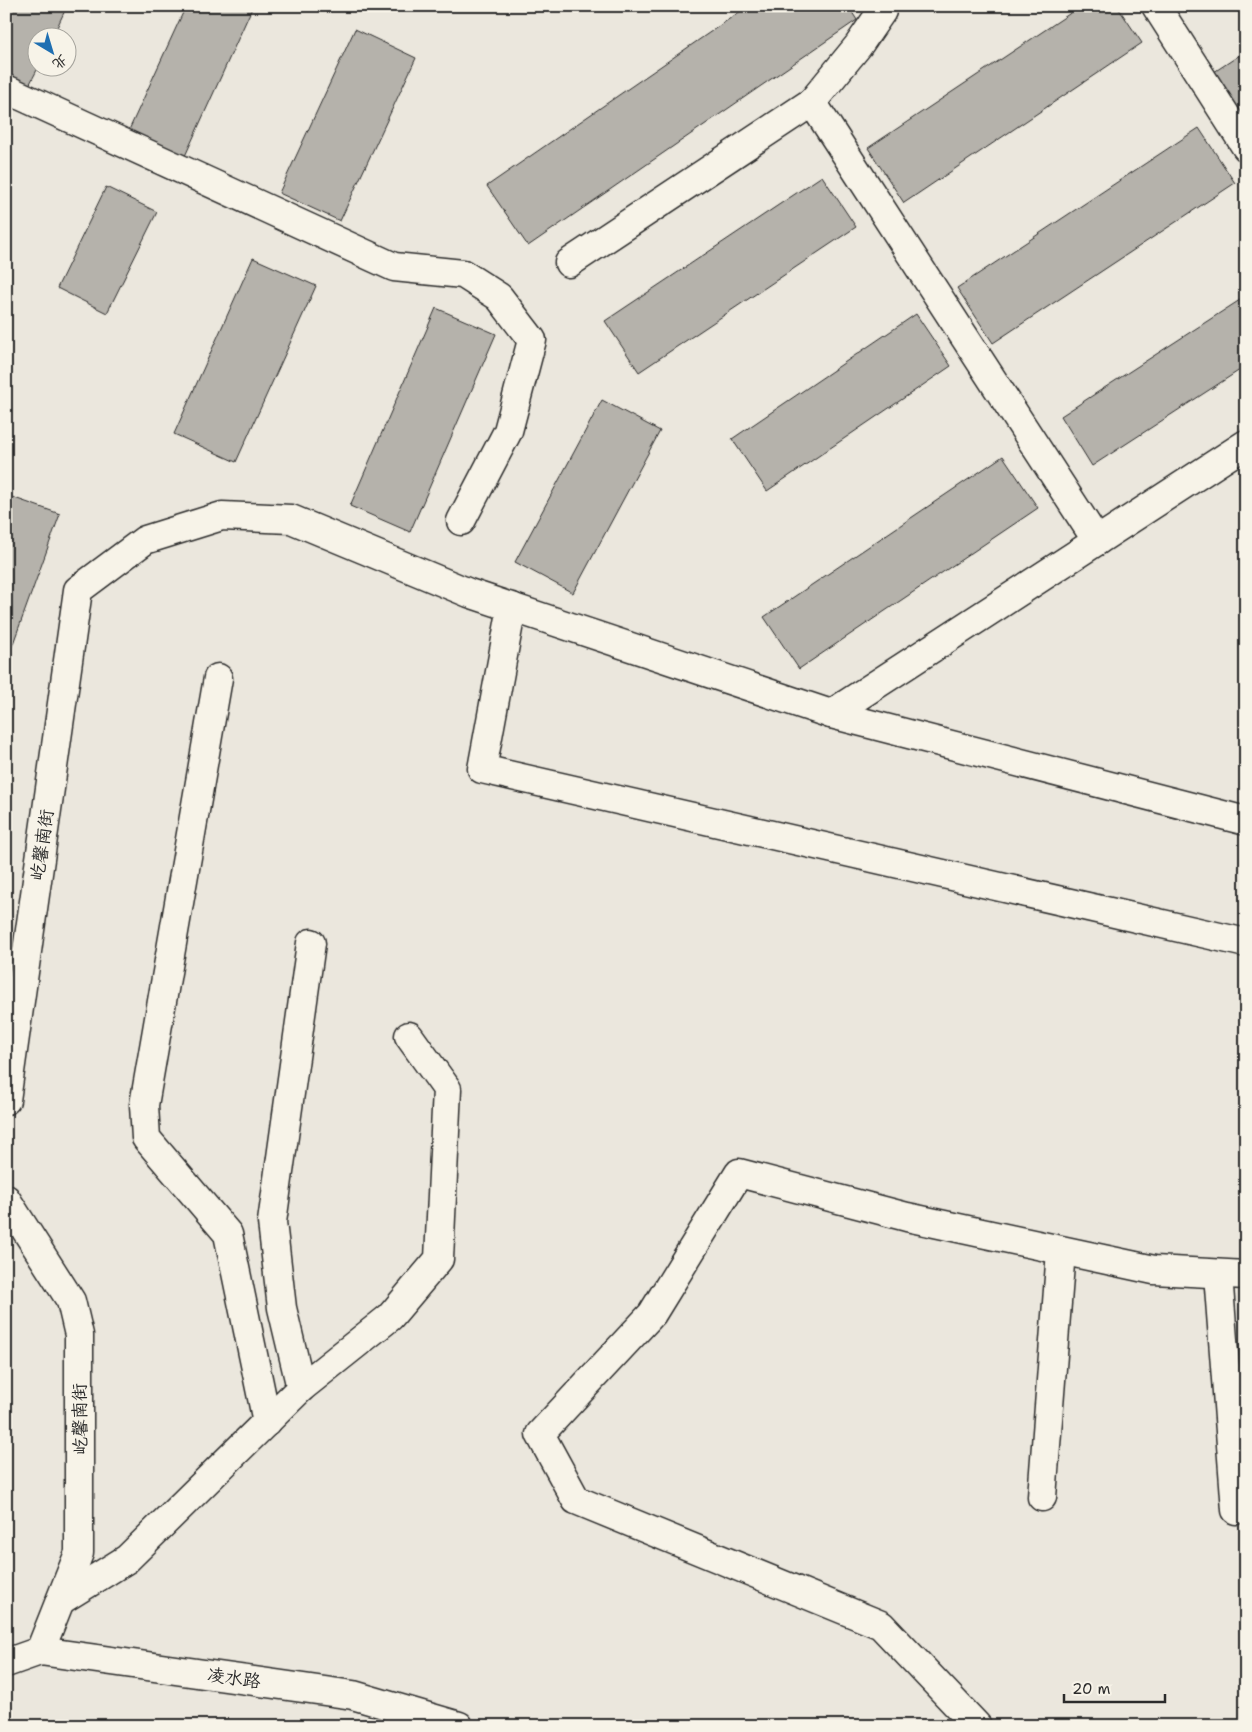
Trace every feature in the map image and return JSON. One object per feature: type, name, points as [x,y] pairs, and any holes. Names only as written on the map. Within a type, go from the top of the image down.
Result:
[{"type":"street","points":[[569,263],[812,102],[858,46],[882,11],[882,6]]},
{"type":"street","points":[[1156,6],[1246,147]]},
{"type":"street","points":[[6,90],[394,267],[463,274],[500,298],[532,340],[508,431],[461,521]]},
{"type":"street","points":[[812,102],[1097,541]]},
{"type":"street","points":[[831,714],[1246,444]]},
{"type":"street","name":"屹馨南街","points":[[6,1100],[78,590],[145,540],[222,516],[292,518],[469,593],[512,608]]},
{"type":"street","points":[[1246,821],[831,714],[512,608],[482,769],[1246,943]]},
{"type":"street","points":[[218,678],[144,1105],[146,1138],[228,1234],[267,1422]]},
{"type":"street","points":[[301,1388],[282,1308],[272,1222],[311,943]]},
{"type":"street","points":[[61,1600],[127,1559],[301,1388],[390,1317],[439,1259],[447,1089],[409,1036]]},
{"type":"street","points":[[977,1726],[881,1625],[576,1500],[540,1434],[652,1314],[739,1173],[907,1217],[1154,1270],[1246,1275]]},
{"type":"street","name":"屹馨南街","points":[[6,1199],[71,1301],[80,1335],[79,1553],[40,1651]]},
{"type":"street","points":[[1042,1497],[1061,1251]]},
{"type":"street","points":[[1218,1274],[1236,1510]]},
{"type":"street","name":"凌水路","points":[[6,1663],[40,1651],[353,1695],[459,1726]]},
{"type":"building","points":[[6,6],[67,6],[57,28],[28,28],[28,78],[33,78],[23,97],[6,89]]},
{"type":"building","points":[[186,6],[253,6],[185,156],[129,130]]},
{"type":"building","points":[[748,6],[848,6],[857,20],[528,246],[487,186]]},
{"type":"building","points":[[1081,6],[1117,6],[1142,43],[904,203],[868,148]]},
{"type":"building","points":[[355,29],[416,58],[340,221],[279,193]]},
{"type":"building","points":[[1246,51],[1246,127],[1211,74]]},
{"type":"building","points":[[1199,128],[1235,183],[993,343],[957,288]]},
{"type":"building","points":[[822,176],[856,227],[639,372],[605,321]]},
{"type":"building","points":[[106,187],[157,212],[107,313],[57,288]]},
{"type":"building","points":[[253,258],[316,286],[236,462],[174,434]]},
{"type":"building","points":[[1246,296],[1246,366],[1092,466],[1061,416]]},
{"type":"building","points":[[436,308],[496,334],[410,532],[350,506]]},
{"type":"building","points":[[916,314],[951,366],[767,491],[732,439]]},
{"type":"building","points":[[602,400],[660,431],[573,593],[515,562]]},
{"type":"building","points":[[1003,456],[1038,508],[799,669],[764,617]]},
{"type":"building","points":[[6,495],[60,514],[6,663]]}]
